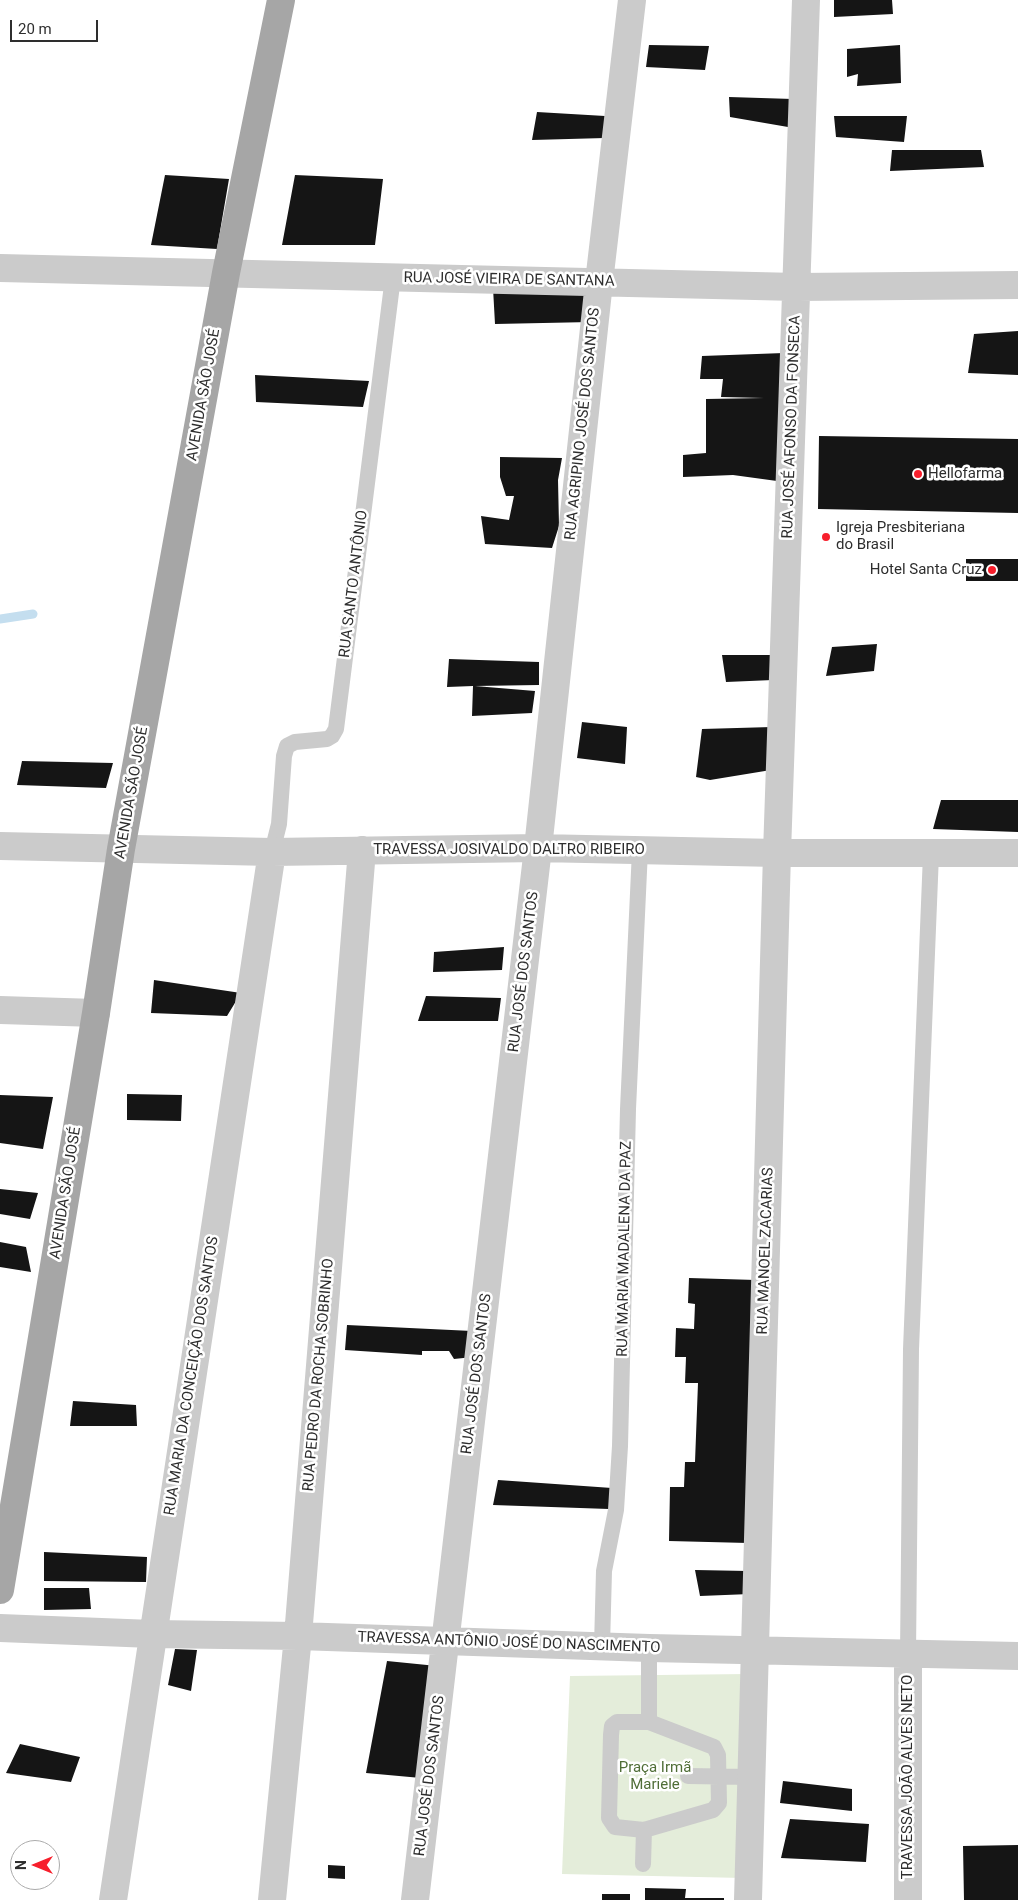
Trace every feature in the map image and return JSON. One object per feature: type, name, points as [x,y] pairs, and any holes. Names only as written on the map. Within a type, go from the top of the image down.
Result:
[{"type":"main road","name":"AVENIDA SÃO JOSÉ","points":[[0,1590],[96,1013],[121,849],[226,273],[281,0]]},
{"type":"street","name":"RUA AGRIPINO JOSÉ DOS SANTOS","points":[[538,848],[598,282],[632,0]]},
{"type":"street","name":"RUA JOSÉ AFONSO DA FONSECA","points":[[777,853],[806,0]]},
{"type":"street","name":"RUA JOSÉ VIEIRA DE SANTANA","points":[[0,268],[797,287],[1018,285]]},
{"type":"street","name":"TRAVESSA JOSIVALDO DALTRO RIBEIRO","points":[[0,846],[272,852],[538,848],[777,853],[1018,853]]},
{"type":"street","name":"RUA JOSÉ DOS SANTOS","points":[[415,1900],[538,848]]},
{"type":"street","name":"RUA PEDRO DA ROCHA SOBRINHO","points":[[272,1900],[298,1636],[362,850]]},
{"type":"street","name":"RUA MARIA DA CONCEIÇÃO DOS SANTOS","points":[[113,1900],[272,852]]},
{"type":"street","name":"RUA MANOEL ZACARIAS","points":[[748,1900],[777,853]]},
{"type":"street","points":[[0,1010],[96,1013]]},
{"type":"street","name":"TRAVESSA ANTÔNIO JOSÉ DO NASCIMENTO","points":[[0,1628],[649,1648],[1018,1656]]},
{"type":"street","name":"TRAVESSA JOÃO ALVES NETO","points":[[908,1654],[908,1900]]},
{"type":"lane","name":"RUA SANTO ANTÔNIO","points":[[272,852],[279,824],[284,756],[287,746],[295,742],[326,739],[332,736],[336,729],[393,276]]},
{"type":"lane","name":"RUA MARIA MADALENA DA PAZ","points":[[602,1646],[604,1571],[616,1510],[620,1446],[628,1109],[640,850]]},
{"type":"lane","points":[[908,1654],[911,1349],[931,854]]},
{"type":"lane","points":[[649,1648],[649,1722]]},
{"type":"lane","points":[[617,1722],[649,1722],[714,1747],[718,1755],[718,1776],[719,1803],[715,1809],[644,1830],[615,1827],[610,1821],[612,1726],[617,1722]]},
{"type":"lane","points":[[688,1776],[751,1777]]},
{"type":"lane","points":[[643,1864],[644,1830]]},
{"type":"green space","name":"Praça Irmã Mariele","points":[[748,1674],[743,1878],[562,1874],[570,1676]]},
{"type":"building","points":[[834,0],[892,0],[893,14],[834,17]]},
{"type":"building","points":[[649,45],[709,46],[705,70],[646,67]]},
{"type":"building","points":[[900,45],[901,83],[857,86],[858,74],[847,77],[847,49]]},
{"type":"building","points":[[729,97],[793,99],[788,127],[730,117]]},
{"type":"building","points":[[537,112],[605,116],[605,138],[532,140]]},
{"type":"building","points":[[834,116],[907,116],[904,142],[836,137]]},
{"type":"building","points":[[892,150],[981,150],[984,167],[890,171]]},
{"type":"building","points":[[165,175],[229,179],[217,249],[151,245]]},
{"type":"building","points":[[295,175],[383,179],[375,245],[282,245]]},
{"type":"building","points":[[493,288],[593,291],[591,322],[495,324]]},
{"type":"building","points":[[1018,331],[1018,375],[968,373],[974,334]]},
{"type":"building","points":[[784,353],[777,481],[733,475],[683,477],[683,455],[706,453],[706,399],[764,398],[721,397],[723,379],[700,379],[702,356]]},
{"type":"building","points":[[255,375],[369,381],[363,407],[256,402]]},
{"type":"building","name":"Hellofarma","points":[[819,436],[1018,439],[1018,513],[818,509]]},
{"type":"building","points":[[500,457],[562,458],[558,480],[559,526],[552,548],[485,544],[481,516],[509,520],[514,496],[506,496],[500,477]]},
{"type":"building","name":"Hotel Santa Cruz","points":[[966,559],[1018,559],[1018,581],[966,581]]},
{"type":"building","points":[[877,644],[874,671],[826,676],[832,647]]},
{"type":"building","points":[[722,655],[775,655],[773,680],[726,682]]},
{"type":"building","points":[[449,659],[539,662],[539,685],[475,686],[535,691],[532,713],[472,716],[473,686],[447,687]]},
{"type":"building","points":[[582,722],[627,727],[625,764],[577,758]]},
{"type":"building","points":[[772,727],[771,770],[710,780],[696,777],[702,729]]},
{"type":"building","points":[[22,761],[113,763],[106,788],[17,785]]},
{"type":"building","points":[[941,800],[1018,800],[1018,832],[933,829]]},
{"type":"building","points":[[504,947],[502,970],[433,972],[434,952]]},
{"type":"building","points":[[154,980],[241,993],[227,1016],[151,1013]]},
{"type":"building","points":[[426,996],[501,998],[498,1021],[418,1021]]},
{"type":"building","points":[[127,1094],[182,1095],[181,1121],[127,1120]]},
{"type":"building","points":[[0,1095],[53,1097],[43,1149],[0,1143]]},
{"type":"building","points":[[0,1189],[38,1193],[30,1219],[0,1214]]},
{"type":"building","points":[[0,1242],[26,1247],[31,1272],[0,1267]]},
{"type":"building","points":[[689,1278],[756,1280],[748,1543],[669,1541],[670,1487],[684,1487],[685,1462],[695,1462],[698,1383],[685,1383],[686,1357],[675,1357],[676,1328],[694,1329],[695,1304],[688,1303]]},
{"type":"building","points":[[347,1325],[472,1331],[473,1357],[454,1359],[449,1351],[422,1351],[422,1355],[345,1350]]},
{"type":"building","points":[[73,1401],[136,1405],[137,1426],[70,1426]]},
{"type":"building","points":[[498,1480],[612,1488],[609,1509],[493,1505]]},
{"type":"building","points":[[44,1552],[147,1557],[146,1582],[44,1581]]},
{"type":"building","points":[[695,1570],[748,1571],[750,1594],[700,1596]]},
{"type":"building","points":[[44,1588],[89,1588],[91,1609],[44,1610]]},
{"type":"building","points":[[175,1649],[197,1650],[191,1691],[168,1685]]},
{"type":"building","points":[[387,1661],[437,1666],[421,1778],[366,1773]]},
{"type":"building","points":[[20,1744],[80,1757],[71,1782],[6,1773]]},
{"type":"building","points":[[783,1781],[852,1789],[852,1811],[780,1803]]},
{"type":"building","points":[[790,1819],[869,1824],[866,1862],[781,1858]]},
{"type":"building","points":[[1018,1845],[1018,1900],[964,1900],[963,1846]]},
{"type":"building","points":[[328,1865],[345,1866],[345,1879],[328,1878]]},
{"type":"building","points":[[645,1888],[686,1889],[685,1898],[724,1898],[724,1900],[645,1900]]},
{"type":"building","points":[[602,1894],[630,1894],[630,1900],[602,1900]]},
{"type":"waterway","points":[[0,619],[33,614]]},
{"type":"place","name":"Hellofarma","points":[[918,474]]},
{"type":"place","name":"Igreja Presbiteriana do Brasil","points":[[826,537]]},
{"type":"place","name":"Hotel Santa Cruz","points":[[992,570]]}]
